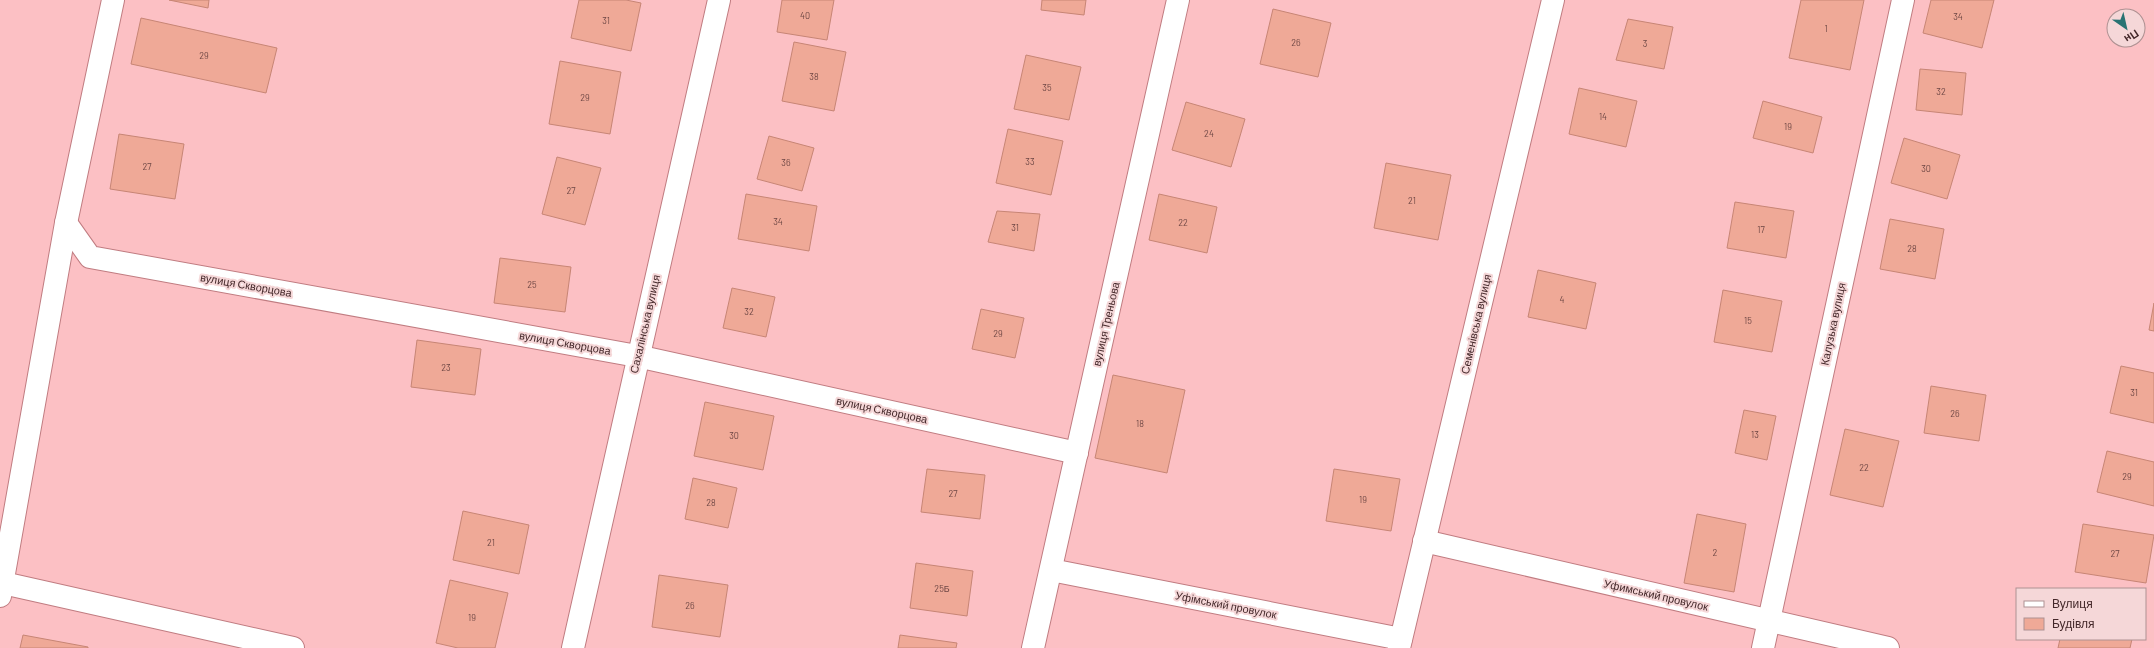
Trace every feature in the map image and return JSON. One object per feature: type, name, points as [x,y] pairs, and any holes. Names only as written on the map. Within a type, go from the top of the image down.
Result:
[{"type":"street","points":[[113,0],[66,223],[2,590],[293,648]]},
{"type":"street","name":"Сахалінська вулиця","points":[[573,648],[637,356],[719,0]]},
{"type":"street","name":"вулиця Треньова","points":[[1033,648],[1178,0]]},
{"type":"street","name":"Семенівська вулиця","points":[[1400,644],[1553,0]]},
{"type":"street","name":"Калузька вулиця","points":[[1762,648],[1903,0]]},
{"type":"street","name":"вулиця Скворцова","points":[[66,223],[90,257],[637,356],[1077,453]]},
{"type":"street","name":"Уфимський провулок","points":[[1424,542],[1888,648]]},
{"type":"street","name":"Уфімський провулок","points":[[1051,570],[1400,644]]},
{"type":"building","points":[[169,0],[209,0],[208,8]]},
{"type":"building","points":[[579,0],[626,0],[641,3],[631,51],[571,38]]},
{"type":"building","points":[[782,0],[834,0],[827,40],[777,32]]},
{"type":"building","points":[[1042,0],[1086,0],[1084,15],[1041,10]]},
{"type":"building","points":[[1801,0],[1864,0],[1850,70],[1789,58]]},
{"type":"building","points":[[1931,0],[1994,0],[1982,48],[1923,33]]},
{"type":"building","points":[[1273,9],[1331,23],[1318,77],[1260,64]]},
{"type":"building","points":[[141,18],[277,48],[266,93],[131,64]]},
{"type":"building","points":[[1628,19],[1673,27],[1664,69],[1616,60]]},
{"type":"building","points":[[794,42],[846,52],[834,111],[782,101]]},
{"type":"building","points":[[1026,55],[1081,67],[1069,120],[1014,109]]},
{"type":"building","points":[[560,61],[621,72],[610,134],[549,124]]},
{"type":"building","points":[[1920,69],[1966,73],[1962,115],[1916,110]]},
{"type":"building","points":[[1579,88],[1637,101],[1626,147],[1569,134]]},
{"type":"building","points":[[1763,101],[1822,117],[1813,153],[1753,138]]},
{"type":"building","points":[[1186,102],[1245,119],[1231,167],[1172,150]]},
{"type":"building","points":[[1008,129],[1063,141],[1051,195],[996,183]]},
{"type":"building","points":[[119,134],[184,144],[175,199],[110,189]]},
{"type":"building","points":[[769,136],[814,148],[802,191],[757,179]]},
{"type":"building","points":[[1904,138],[1960,155],[1947,199],[1891,183]]},
{"type":"building","points":[[557,157],[601,168],[585,225],[542,214]]},
{"type":"building","points":[[1386,163],[1451,175],[1438,240],[1374,228]]},
{"type":"building","points":[[746,194],[817,206],[809,251],[738,239]]},
{"type":"building","points":[[1159,194],[1217,207],[1207,253],[1149,240]]},
{"type":"building","points":[[1735,202],[1794,211],[1786,258],[1727,248]]},
{"type":"building","points":[[997,211],[1040,214],[1034,251],[988,242]]},
{"type":"building","points":[[1890,219],[1944,229],[1935,279],[1880,269]]},
{"type":"building","points":[[500,258],[571,267],[565,312],[494,303]]},
{"type":"building","points":[[1538,270],[1596,283],[1586,329],[1528,317]]},
{"type":"building","points":[[732,288],[775,297],[766,337],[723,328]]},
{"type":"building","points":[[1723,290],[1782,301],[1772,352],[1714,342]]},
{"type":"building","points":[[2154,303],[2154,331],[2149,330]]},
{"type":"building","points":[[981,309],[1024,318],[1015,358],[972,349]]},
{"type":"building","points":[[417,340],[481,349],[475,395],[411,387]]},
{"type":"building","points":[[2121,366],[2154,373],[2154,423],[2110,413]]},
{"type":"building","points":[[1113,375],[1185,390],[1167,473],[1095,458]]},
{"type":"building","points":[[1931,386],[1986,395],[1979,441],[1924,433]]},
{"type":"building","points":[[705,402],[774,416],[763,470],[694,456]]},
{"type":"building","points":[[1744,410],[1776,416],[1767,460],[1735,453]]},
{"type":"building","points":[[1845,429],[1899,441],[1883,507],[1830,495]]},
{"type":"building","points":[[2107,451],[2154,462],[2154,506],[2097,492]]},
{"type":"building","points":[[927,469],[985,475],[980,519],[921,512]]},
{"type":"building","points":[[1334,469],[1400,479],[1391,531],[1326,521]]},
{"type":"building","points":[[693,478],[737,488],[728,528],[685,519]]},
{"type":"building","points":[[463,511],[529,525],[519,574],[453,560]]},
{"type":"building","points":[[1697,514],[1746,524],[1734,592],[1684,583]]},
{"type":"building","points":[[2083,524],[2154,535],[2146,583],[2075,572]]},
{"type":"building","points":[[916,563],[973,571],[967,616],[910,608]]},
{"type":"building","points":[[659,575],[728,585],[720,637],[652,627]]},
{"type":"building","points":[[450,580],[508,593],[495,648],[458,648],[436,643]]},
{"type":"building","points":[[23,635],[88,647],[88,648],[20,648]]},
{"type":"building","points":[[900,635],[957,643],[956,648],[898,648]]},
{"type":"building","points":[[2060,640],[2132,640],[2130,648],[2058,648]]}]
